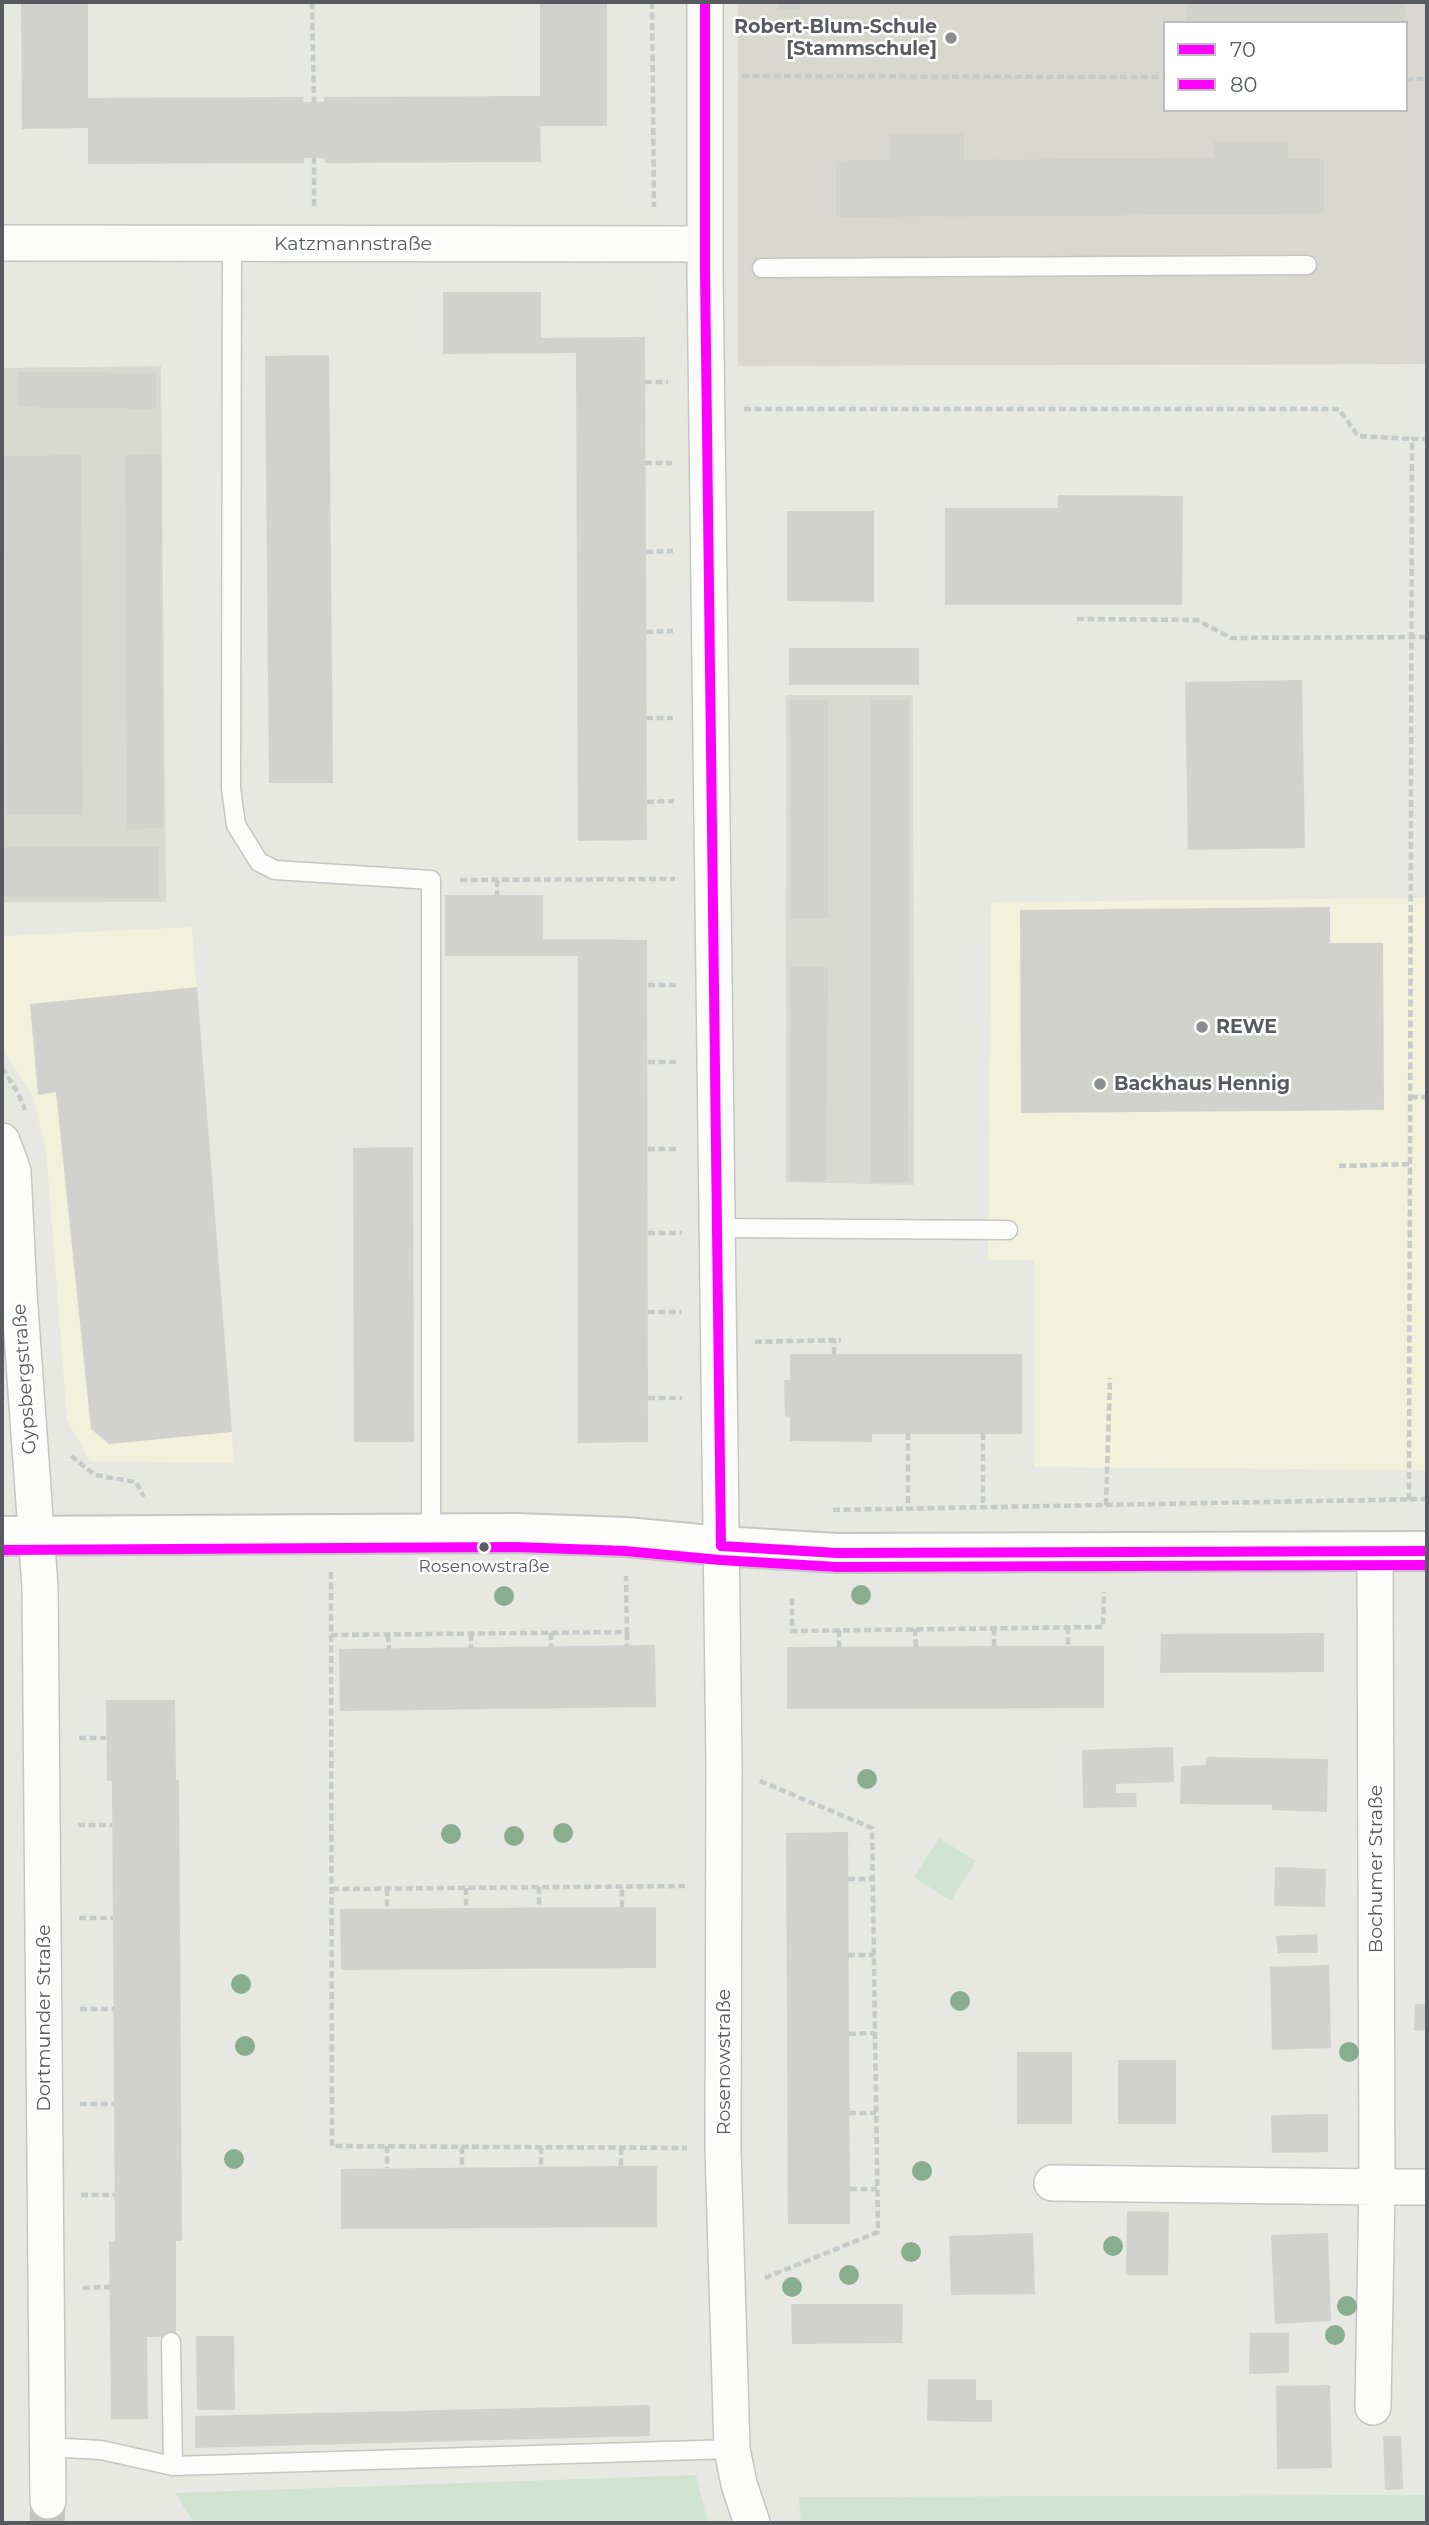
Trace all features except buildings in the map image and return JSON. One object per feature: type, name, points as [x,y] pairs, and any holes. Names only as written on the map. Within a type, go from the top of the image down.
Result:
[{"type":"main road","points":[[19,1536],[515,1533],[625,1537],[837,1553],[1427,1551]]},
{"type":"street","name":"Rosenowstraße","points":[[705,2],[705,244],[724,1765],[723,2149],[732,2449],[739,2484],[752,2523]]},
{"type":"street","name":"Katzmannstraße","points":[[2,243],[705,244]]},
{"type":"street","name":"Gypsbergstraße","points":[[2,1141],[13,1171],[19,1293],[19,1536]]},
{"type":"street","name":"Dortmunder Straße","points":[[19,1536],[40,1601],[48,2501]]},
{"type":"street","name":"Bochumer Straße","points":[[1373,2407],[1377,2187],[1375,1551]]},
{"type":"street","points":[[1052,2183],[1427,2187]]},
{"type":"lane","points":[[232,244],[231,788],[236,825],[259,862],[275,870],[431,880],[431,1534]]},
{"type":"lane","points":[[762,268],[1307,265]]},
{"type":"lane","points":[[718,1228],[1008,1230]]},
{"type":"lane","points":[[171,2342],[173,2466]]},
{"type":"lane","points":[[47,2447],[101,2450],[173,2466],[732,2449]]},
{"type":"path","points":[[312,2],[314,102]]},
{"type":"path","points":[[652,2],[654,244]]},
{"type":"path","points":[[705,76],[1163,77]]},
{"type":"path","points":[[1408,79],[1427,79]]},
{"type":"path","points":[[314,158],[314,244]]},
{"type":"path","points":[[707,409],[1339,409],[1358,436],[1427,439]]},
{"type":"path","points":[[1409,1500],[1412,439]]},
{"type":"path","points":[[1077,620],[1197,620],[1231,638],[1427,637]]},
{"type":"path","points":[[431,880],[713,878]]},
{"type":"path","points":[[497,880],[497,895]]},
{"type":"path","points":[[1411,1097],[1427,1097]]},
{"type":"path","points":[[1339,1166],[1410,1164]]},
{"type":"path","points":[[834,1340],[834,1354]]},
{"type":"path","points":[[719,1342],[841,1340]]},
{"type":"path","points":[[1106,1505],[1110,1378]]},
{"type":"path","points":[[908,1433],[908,1508]]},
{"type":"path","points":[[983,1433],[983,1507]]},
{"type":"path","points":[[824,1510],[1427,1499]]},
{"type":"path","points":[[331,1535],[332,2146],[723,2149]]},
{"type":"path","points":[[625,1537],[627,1646]]},
{"type":"path","points":[[792,1598],[792,1631],[1103,1627],[1104,1553]]},
{"type":"path","points":[[1068,1627],[1068,1646]]},
{"type":"path","points":[[993,1646],[994,1628]]},
{"type":"path","points":[[915,1629],[916,1647]]},
{"type":"path","points":[[839,1630],[839,1647]]},
{"type":"path","points":[[331,1635],[627,1632]]},
{"type":"path","points":[[551,1633],[551,1647]]},
{"type":"path","points":[[471,1634],[471,1648]]},
{"type":"path","points":[[388,1635],[389,1649]]},
{"type":"path","points":[[724,1765],[872,1828],[878,2232],[726,2292]]},
{"type":"path","points":[[848,1879],[873,1879]]},
{"type":"path","points":[[332,1889],[724,1885]]},
{"type":"path","points":[[539,1887],[539,1907]]},
{"type":"path","points":[[622,1887],[622,1907]]},
{"type":"path","points":[[466,1888],[466,1908]]},
{"type":"path","points":[[387,1889],[387,1908]]},
{"type":"path","points":[[848,1955],[874,1955]]},
{"type":"path","points":[[849,2034],[874,2034]]},
{"type":"path","points":[[849,2113],[876,2113]]},
{"type":"path","points":[[387,2146],[387,2168]]},
{"type":"path","points":[[462,2147],[463,2167]]},
{"type":"path","points":[[541,2147],[541,2167]]},
{"type":"path","points":[[621,2148],[621,2166]]},
{"type":"path","points":[[850,2189],[877,2189]]},
{"type":"shaded area","points":[[738,2],[1427,2],[1427,364],[738,366]]},
{"type":"shaded area","points":[[161,366],[166,902],[2,902],[2,368]]},
{"type":"shaded area","points":[[786,695],[913,695],[914,1185],[786,1182]]},
{"type":"shaded area","points":[[1427,898],[1427,1470],[1034,1467],[1034,1260],[988,1260],[991,902]]},
{"type":"shaded area","points":[[192,927],[234,1463],[90,1461],[67,1420],[46,1149],[33,1097],[2,1048],[2,936]]},
{"type":"shaded area","points":[[939,1838],[976,1861],[951,1901],[914,1877]]},
{"type":"shaded area","points":[[696,2475],[708,2523],[201,2523],[192,2520],[175,2493]]},
{"type":"shaded area","points":[[1427,2495],[1427,2523],[801,2523],[799,2497]]},
{"type":"tunnel","points":[[47,2523],[48,2501]]},
{"type":"transit line","name":"70","points":[[705,2],[705,270],[721,1546]]},
{"type":"transit line","name":"70","points":[[721,1546],[837,1553],[1427,1551]]},
{"type":"transit line","name":"80","points":[[2,1550],[515,1547],[625,1551],[837,1567],[1427,1565]]},
{"type":"place","name":"Robert-Blum-Schule [Stammschule]","points":[[951,38]]},
{"type":"place","name":"REWE","points":[[1202,1027]]},
{"type":"place","name":"Backhaus Hennig","points":[[1100,1084]]},
{"type":"place","name":"Rosenowstraße","points":[[484,1547]]}]
